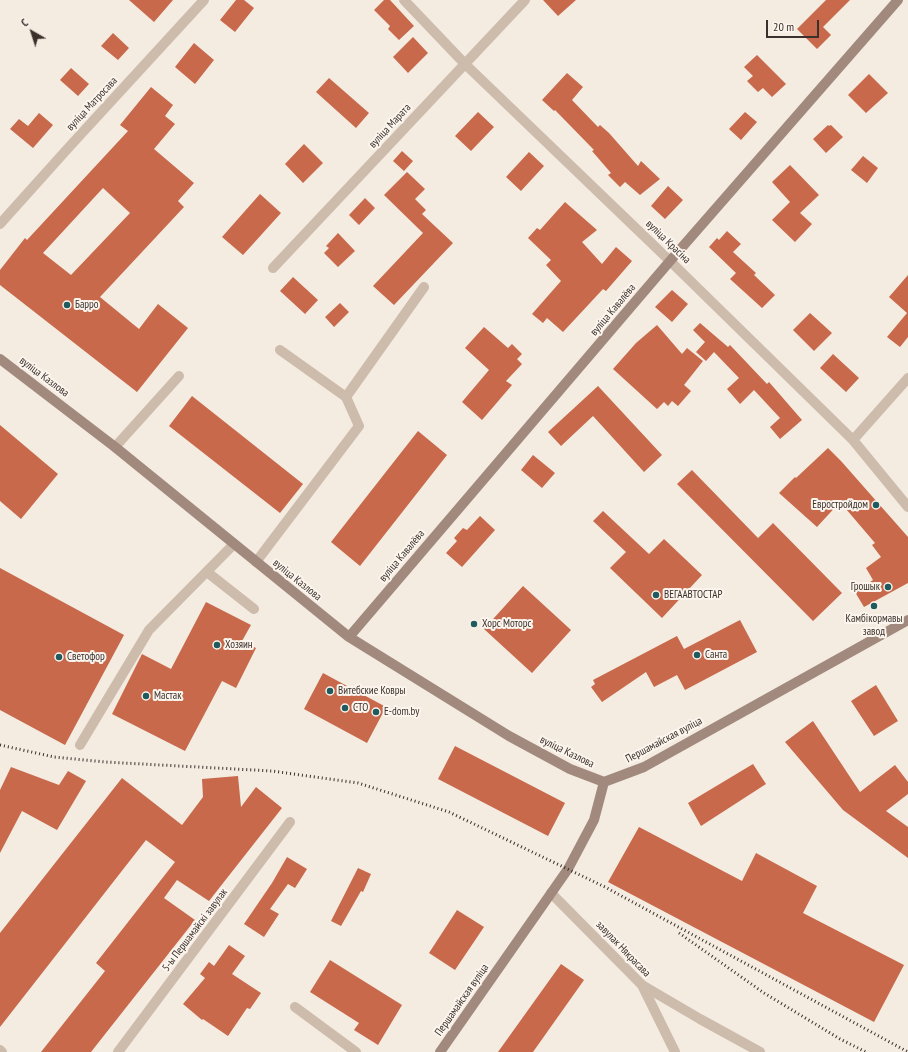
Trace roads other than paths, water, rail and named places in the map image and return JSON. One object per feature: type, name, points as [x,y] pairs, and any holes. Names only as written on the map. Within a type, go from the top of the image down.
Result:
[{"type":"street","name":"вуліца Матросава","points":[[0,224],[204,0]]},
{"type":"street","name":"вуліца Красіна","points":[[404,0],[465,64],[853,440],[908,507]]},
{"type":"street","name":"вуліца Марата","points":[[273,268],[525,0]]},
{"type":"street","name":"вуліца Кавалёва","points":[[349,638],[670,261],[898,0]]},
{"type":"street","points":[[346,397],[424,287]]},
{"type":"street","points":[[256,562],[359,426],[346,397],[280,350]]},
{"type":"street","name":"вуліца Казлова","points":[[0,359],[115,447],[349,638],[509,736],[570,769],[604,782]]},
{"type":"street","points":[[115,447],[179,376]]},
{"type":"street","points":[[853,440],[908,378]]},
{"type":"street","points":[[80,745],[149,630],[234,544]]},
{"type":"street","points":[[207,572],[254,609]]},
{"type":"street","name":"Першамайская вуліца","points":[[440,1052],[568,869],[594,820],[604,782],[644,767],[908,620]]},
{"type":"street","name":"5-ы Першамайскі завулак","points":[[118,1052],[290,822]]},
{"type":"street","name":"завулак Някрасава","points":[[551,893],[642,985],[674,1052]]},
{"type":"street","points":[[642,985],[760,1052]]},
{"type":"street","points":[[295,1007],[356,1052]]},
{"type":"railway","points":[[0,745],[54,757],[105,762],[272,771],[358,783],[449,812],[605,887],[908,1052]]},
{"type":"railway","points":[[679,933],[764,993],[840,1039],[866,1052]]},
{"type":"place","name":"Барро","points":[[67,305]]},
{"type":"place","name":"Евростройдом","points":[[876,505]]},
{"type":"place","name":"Грошык","points":[[888,587]]},
{"type":"place","name":"ВЕГААВТОСТАР","points":[[656,595]]},
{"type":"place","name":"Камбікормавы завод","points":[[874,606]]},
{"type":"place","name":"Хорс Моторс","points":[[474,624]]},
{"type":"place","name":"Хозяин","points":[[217,645]]},
{"type":"place","name":"Санта","points":[[697,655]]},
{"type":"place","name":"Светофор","points":[[59,657]]},
{"type":"place","name":"Витебские Ковры","points":[[330,691]]},
{"type":"place","name":"Мастак","points":[[146,696]]},
{"type":"place","name":"СТО","points":[[345,708]]},
{"type":"place","name":"E-dom.by","points":[[376,712]]}]
